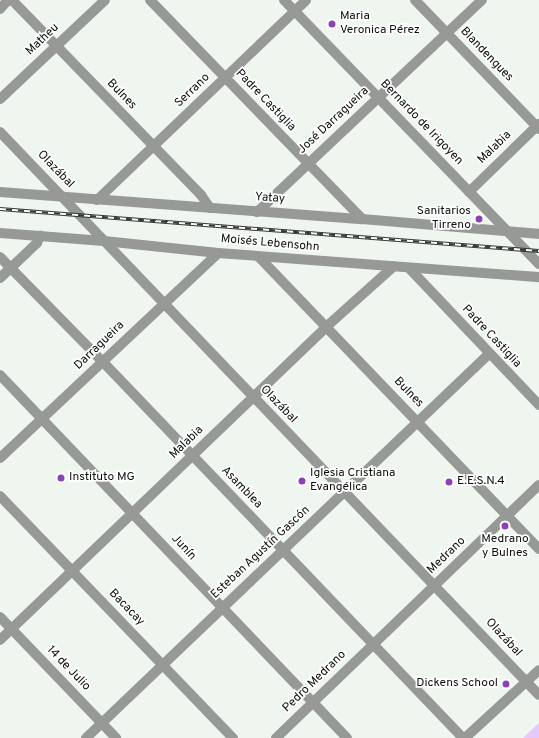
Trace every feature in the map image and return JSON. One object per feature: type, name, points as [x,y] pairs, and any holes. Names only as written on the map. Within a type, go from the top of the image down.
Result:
[{"type":"street","points":[[0,10],[8,0]]},
{"type":"street","name":"Bulnes","points":[[12,0],[201,195],[210,208]]},
{"type":"street","name":"Matheu","points":[[0,99],[105,0]]},
{"type":"street","name":"Padre Castiglia","points":[[150,0],[362,219]]},
{"type":"street","name":"Bernardo de Irigoyen","points":[[284,0],[539,264]]},
{"type":"street","name":"Serrano","points":[[97,200],[306,0]]},
{"type":"street","name":"Blandengues","points":[[415,0],[538,126]]},
{"type":"street","name":"José Darragueira","points":[[257,212],[446,32],[482,0]]},
{"type":"street","name":"Malabia","points":[[469,192],[538,126]]},
{"type":"street","name":"Olazábal","points":[[0,132],[539,695]]},
{"type":"street","name":"Yatay","points":[[0,192],[507,230],[539,234]]},
{"type":"street","name":"Moisés Lebensohn","points":[[0,233],[104,241],[258,256],[539,277]]},
{"type":"street","points":[[0,278],[38,243],[40,236]]},
{"type":"street","name":"Darragueira","points":[[0,458],[218,252]]},
{"type":"street","name":"Bulnes","points":[[258,256],[539,549]]},
{"type":"street","name":"Asamblea","points":[[0,257],[10,269],[103,362],[464,738]]},
{"type":"street","name":"Malabia","points":[[0,640],[326,327],[394,266]]},
{"type":"street","name":"Padre Castiglia","points":[[409,268],[539,405]]},
{"type":"street","name":"Esteban Agustín Gascón","points":[[86,738],[489,354]]},
{"type":"street","name":"Junín","points":[[0,374],[347,738]]},
{"type":"street","name":"Medrano","points":[[373,644],[436,586],[539,485]]},
{"type":"street","name":"Bacacay","points":[[0,496],[234,738]]},
{"type":"street","name":"14 de Julio","points":[[0,617],[116,738]]},
{"type":"street","name":"Pedro Medrano","points":[[276,738],[373,644]]},
{"type":"street","points":[[464,738],[539,670]]},
{"type":"shaded area","points":[[539,723],[539,738],[523,738]]},
{"type":"railway","points":[[0,209],[539,251]]},
{"type":"place","name":"Maria Veronica Pérez","points":[[332,24]]},
{"type":"place","name":"Sanitarios Tirreno","points":[[479,219]]},
{"type":"place","name":"Instituto MG","points":[[61,478]]},
{"type":"place","name":"Iglesia Cristiana Evangélica","points":[[302,481]]},
{"type":"place","name":"E.E.S.N.4","points":[[449,482]]},
{"type":"place","name":"Medrano y Bulnes","points":[[505,526]]},
{"type":"place","name":"Dickens School","points":[[506,684]]}]
